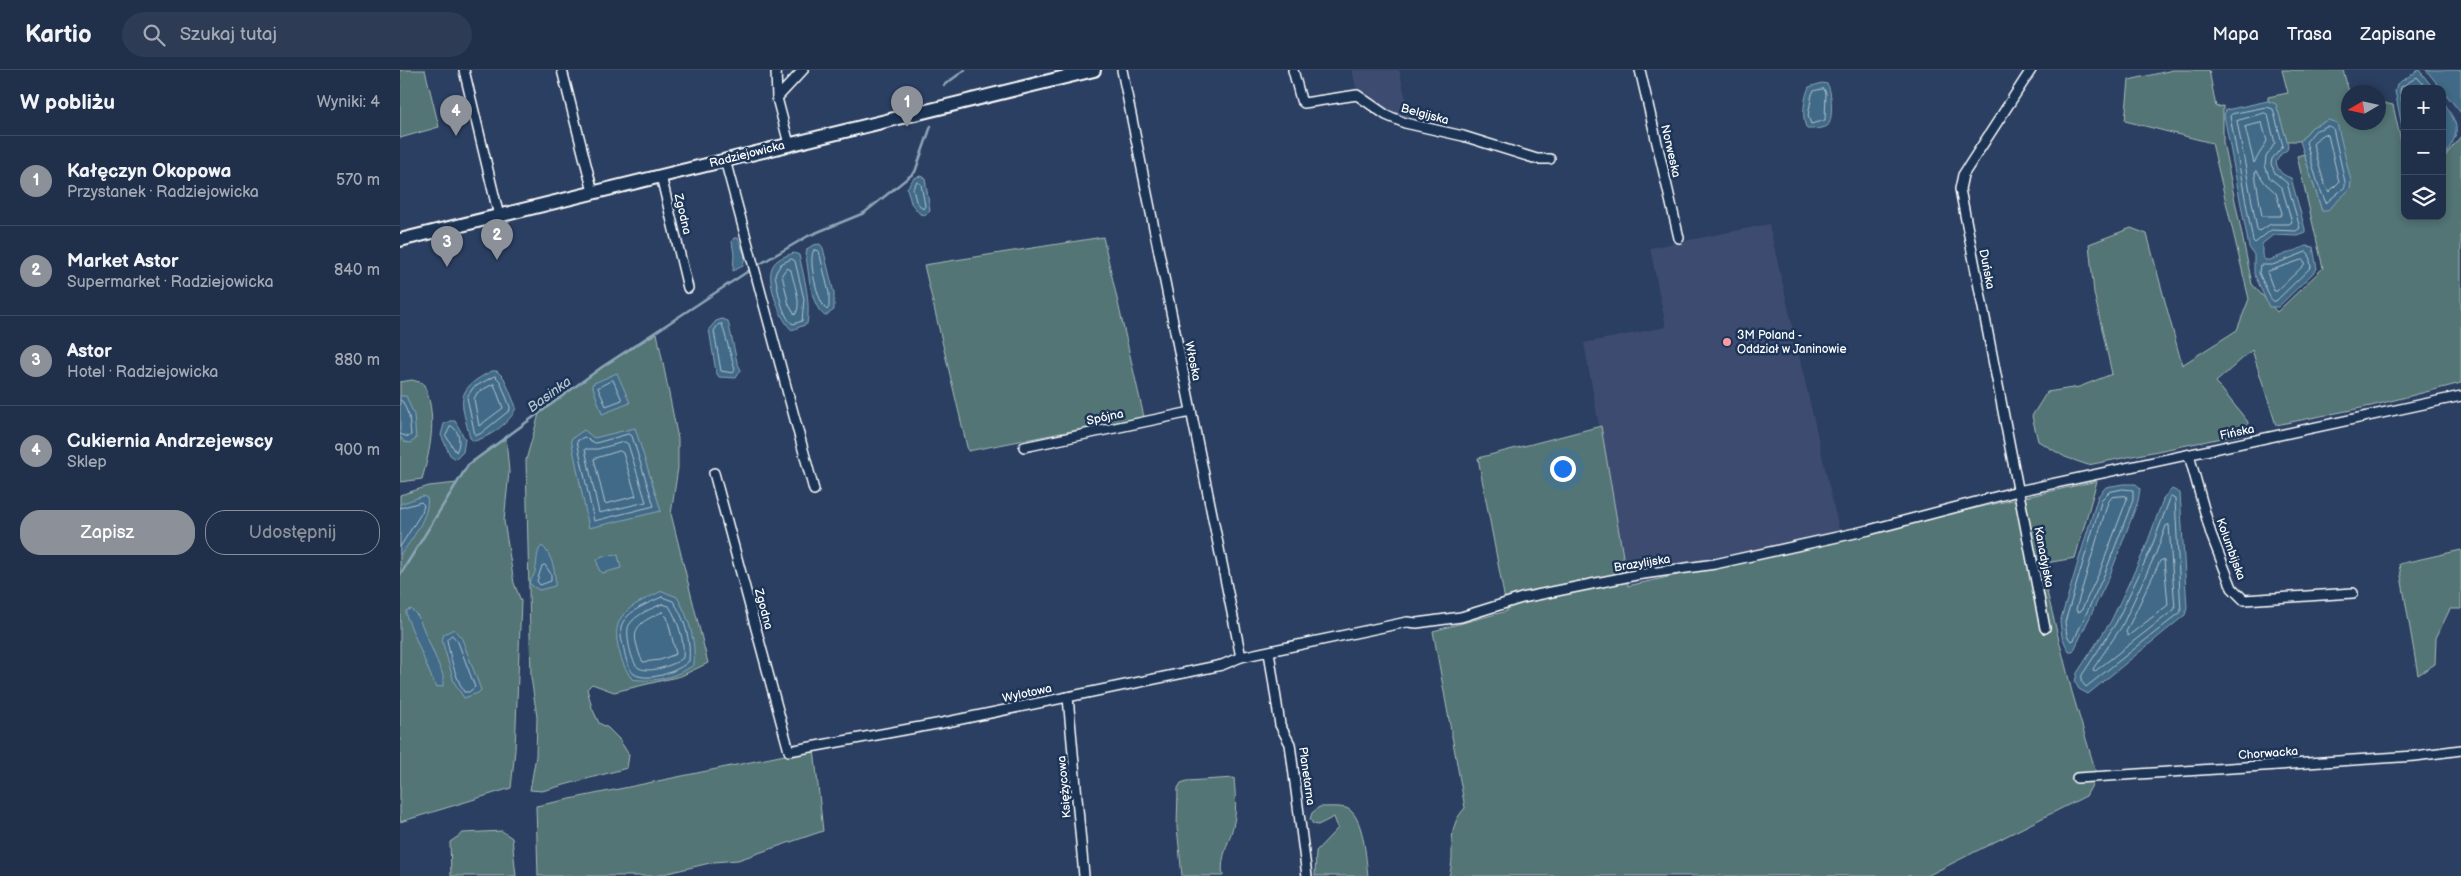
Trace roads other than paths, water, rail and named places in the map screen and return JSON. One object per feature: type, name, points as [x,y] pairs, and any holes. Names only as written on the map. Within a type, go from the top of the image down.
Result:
[{"type":"main road","name":"Radziejowicka","points":[[400,240],[1094,70]]},
{"type":"street","points":[[464,70],[499,216]]},
{"type":"street","points":[[562,70],[594,192]]},
{"type":"street","points":[[776,70],[777,98],[789,144]]},
{"type":"street","points":[[777,98],[803,70]]},
{"type":"street","name":"Włoska","points":[[1122,70],[1242,657]]},
{"type":"street","name":"Belgijska","points":[[1293,70],[1301,100],[1304,103],[1357,95],[1386,116],[1405,123],[1463,136],[1537,159],[1550,159]]},
{"type":"street","name":"Norweska","points":[[1640,70],[1679,238]]},
{"type":"street","name":"Duńska","points":[[2018,491],[1960,189],[1963,175],[2031,70]]},
{"type":"street","points":[[725,160],[814,490]]},
{"type":"street","name":"Zgodna","points":[[661,176],[688,288]]},
{"type":"street","name":"Fińska","points":[[2018,491],[2461,396]]},
{"type":"street","name":"Spójna","points":[[1024,447],[1191,412]]},
{"type":"street","name":"Kolumbijska","points":[[2189,455],[2208,526],[2226,575],[2232,588],[2244,600],[2352,593]]},
{"type":"street","name":"Zgodna","points":[[714,473],[789,752]]},
{"type":"street","name":"Kanadyjska","points":[[2018,491],[2045,628]]},
{"type":"street","name":"Brazylijska","points":[[1269,652],[1407,622],[1417,623],[1461,617],[1522,598],[1636,576],[1724,562],[1869,530],[2018,491]]},
{"type":"street","name":"Wylotowa","points":[[789,752],[942,723],[1222,665],[1242,657],[1269,652]]},
{"type":"street","name":"Planetarna","points":[[1269,652],[1280,725],[1290,744],[1308,876]]},
{"type":"street","name":"Księżycowa","points":[[1068,697],[1084,876]]},
{"type":"street","name":"Chorwacka","points":[[2077,778],[2415,756],[2461,750]]},
{"type":"water","points":[[2419,70],[2431,85],[2401,85],[2401,122],[2395,91],[2397,84]]},
{"type":"water","points":[[2426,70],[2461,70],[2461,113],[2446,95],[2446,85],[2438,85]]},
{"type":"water","points":[[1822,83],[1827,84],[1829,87],[1832,105],[1831,118],[1827,126],[1823,128],[1807,129],[1804,114],[1807,92],[1809,87]]},
{"type":"water","points":[[2268,101],[2276,104],[2288,145],[2287,150],[2281,154],[2276,162],[2279,170],[2285,176],[2291,178],[2305,233],[2297,236],[2273,235],[2262,244],[2262,255],[2265,260],[2270,260],[2306,246],[2313,247],[2317,269],[2278,307],[2269,307],[2254,273],[2254,255],[2249,247],[2224,115],[2226,110]]},
{"type":"water","points":[[2446,106],[2455,124],[2456,130],[2453,142],[2446,153]]},
{"type":"water","points":[[2328,120],[2337,123],[2351,181],[2350,189],[2327,211],[2322,211],[2300,141],[2312,127]]},
{"type":"water","points":[[920,176],[925,178],[930,211],[926,215],[920,214],[911,203],[907,188],[914,178]]},
{"type":"water","points":[[734,238],[738,238],[745,256],[743,266],[733,271],[734,255],[732,241]]},
{"type":"water","points":[[820,244],[823,248],[834,293],[834,310],[825,316],[816,305],[813,297],[806,256],[807,249],[813,245]]},
{"type":"water","points":[[794,253],[799,255],[803,272],[808,298],[808,315],[807,324],[792,330],[783,319],[779,310],[771,282],[771,274],[775,262]]},
{"type":"water","points":[[722,319],[728,321],[737,362],[741,370],[736,378],[719,377],[716,372],[709,329],[716,321]]},
{"type":"water","points":[[492,371],[497,371],[504,378],[516,407],[514,413],[505,424],[486,437],[474,441],[470,438],[464,415],[463,398],[471,384]]},
{"type":"water","points":[[617,373],[630,403],[602,414],[592,384]]},
{"type":"water","points":[[400,396],[406,396],[414,415],[416,439],[410,443],[404,442],[400,436]]},
{"type":"water","points":[[455,421],[465,439],[463,452],[456,459],[450,455],[441,435],[444,424]]},
{"type":"water","points":[[635,428],[661,511],[589,528],[571,439],[584,430],[594,438]]},
{"type":"water","points":[[2136,484],[2140,489],[2138,501],[2110,575],[2073,652],[2069,652],[2062,637],[2060,622],[2098,496],[2106,487]]},
{"type":"water","points":[[2172,489],[2180,493],[2187,608],[2185,615],[2088,694],[2079,689],[2075,682],[2077,673],[2111,621],[2145,549],[2164,497]]},
{"type":"water","points":[[423,496],[427,498],[426,512],[414,536],[400,555],[400,504]]},
{"type":"water","points":[[542,546],[551,558],[555,586],[539,590],[529,582],[535,572],[539,549]]},
{"type":"water","points":[[618,555],[621,568],[603,573],[599,570],[597,560],[602,556]]},
{"type":"water","points":[[662,591],[677,597],[685,613],[693,638],[694,665],[680,673],[664,678],[649,680],[632,679],[619,651],[618,625],[627,611],[643,600]]},
{"type":"water","points":[[411,609],[418,616],[443,675],[443,686],[437,687],[433,681],[406,615],[406,611]]},
{"type":"water","points":[[454,629],[462,639],[481,690],[464,698],[454,682],[442,640],[444,634]]},
{"type":"waterway","points":[[944,85],[965,70]]},
{"type":"waterway","points":[[760,264],[808,236],[864,213],[915,172],[931,126]]},
{"type":"waterway","name":"Basinka","points":[[400,575],[468,465],[602,367],[750,270]]},
{"type":"place","name":"Kałęczyn Okopowa","points":[[907,127]]},
{"type":"place","name":"Cukiernia Andrzejewscy","points":[[456,136]]},
{"type":"place","name":"Market Astor","points":[[497,260]]},
{"type":"place","name":"Astor","points":[[447,267]]},
{"type":"place","name":"3M Poland - Oddział w Janinowie","points":[[1727,342]]}]
